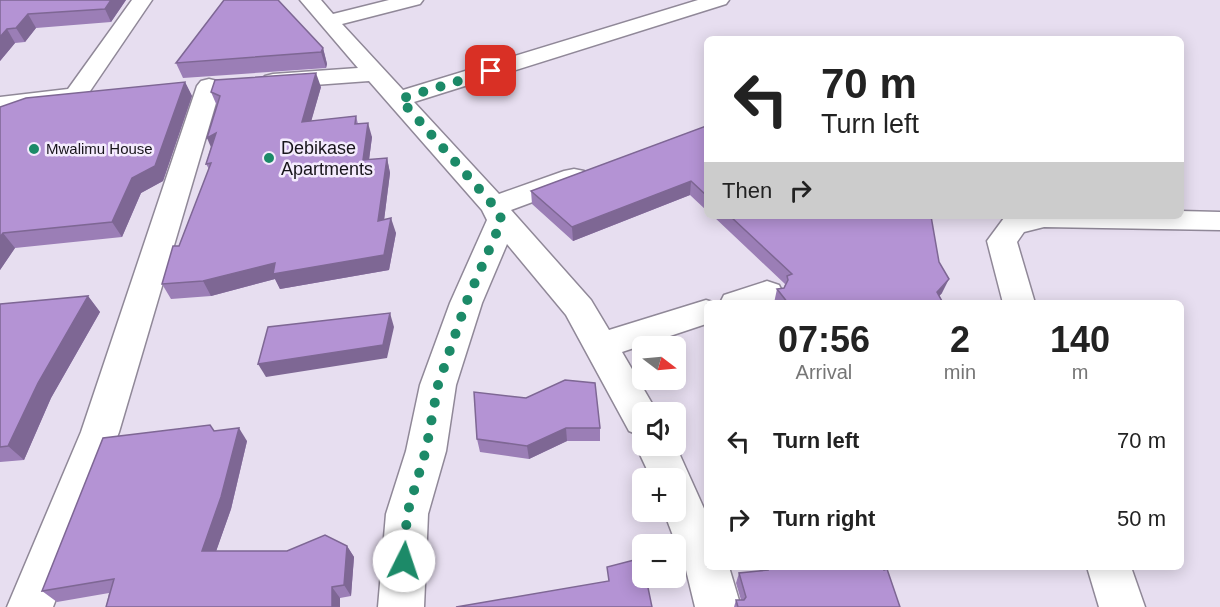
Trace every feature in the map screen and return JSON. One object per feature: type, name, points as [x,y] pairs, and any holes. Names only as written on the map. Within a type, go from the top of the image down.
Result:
[{"type":"street","points":[[0,116],[38,101],[76,95],[142,0]]},
{"type":"street","points":[[310,0],[400,99],[579,308],[632,402]]},
{"type":"street","points":[[328,21],[413,0]]},
{"type":"street","points":[[400,99],[719,0]]},
{"type":"street","points":[[30,607],[100,432],[218,85],[376,74]]},
{"type":"street","points":[[0,104],[109,93]]},
{"type":"street","points":[[401,607],[407,514],[426,450],[438,385],[498,213],[595,169]]},
{"type":"street","points":[[1018,300],[1002,241],[1014,225],[1040,219]]},
{"type":"street","points":[[1103,219],[1220,221]]},
{"type":"street","points":[[745,300],[767,293]]},
{"type":"street","points":[[600,345],[704,313]]},
{"type":"street","points":[[686,514],[704,560]]},
{"type":"street","points":[[708,570],[718,607]]},
{"type":"street","points":[[1110,570],[1122,607]]},
{"type":"building","points":[[0,0],[111,0],[105,9],[28,14],[16,28],[7,29],[0,37]]},
{"type":"building","points":[[224,0],[278,0],[323,48],[321,52],[176,63]]},
{"type":"building","points":[[316,73],[302,122],[356,116],[355,124],[368,123],[363,160],[387,158],[378,221],[391,218],[384,255],[273,274],[275,263],[203,281],[162,284],[173,246],[179,246],[211,163],[206,164],[216,133],[207,138],[220,96],[211,92],[215,80]]},
{"type":"building","points":[[185,82],[155,166],[132,178],[112,222],[3,233],[0,237],[0,107],[26,98]]},
{"type":"building","points":[[704,127],[704,193],[691,181],[572,227],[531,191]]},
{"type":"building","points":[[733,219],[932,219],[939,262],[949,279],[937,292],[941,300],[786,300],[777,289],[784,288],[788,280],[787,276],[792,274]]},
{"type":"building","points":[[88,296],[38,383],[8,446],[0,447],[0,304]]},
{"type":"building","points":[[390,313],[383,345],[258,364],[268,327]]},
{"type":"building","points":[[565,380],[595,383],[600,428],[566,428],[527,446],[477,439],[474,392],[526,398]]},
{"type":"building","points":[[210,425],[214,431],[239,428],[221,497],[202,551],[287,551],[325,535],[347,546],[344,585],[332,587],[332,607],[106,607],[114,579],[42,591],[103,438]]},
{"type":"building","points":[[632,561],[632,588],[648,588],[652,607],[456,607],[609,581],[607,567]]},
{"type":"building","points":[[768,570],[887,570],[900,607],[738,607],[736,600],[744,600],[746,597],[739,573]]},
{"type":"place","name":"Mwalimu House","points":[[34,149]]},
{"type":"place","name":"Debikase Apartments","points":[[269,158]]},
{"type":"route","points":[[404,561],[407,514],[426,450],[438,385],[466,303],[502,220],[494,206],[400,99],[491,71]]}]
